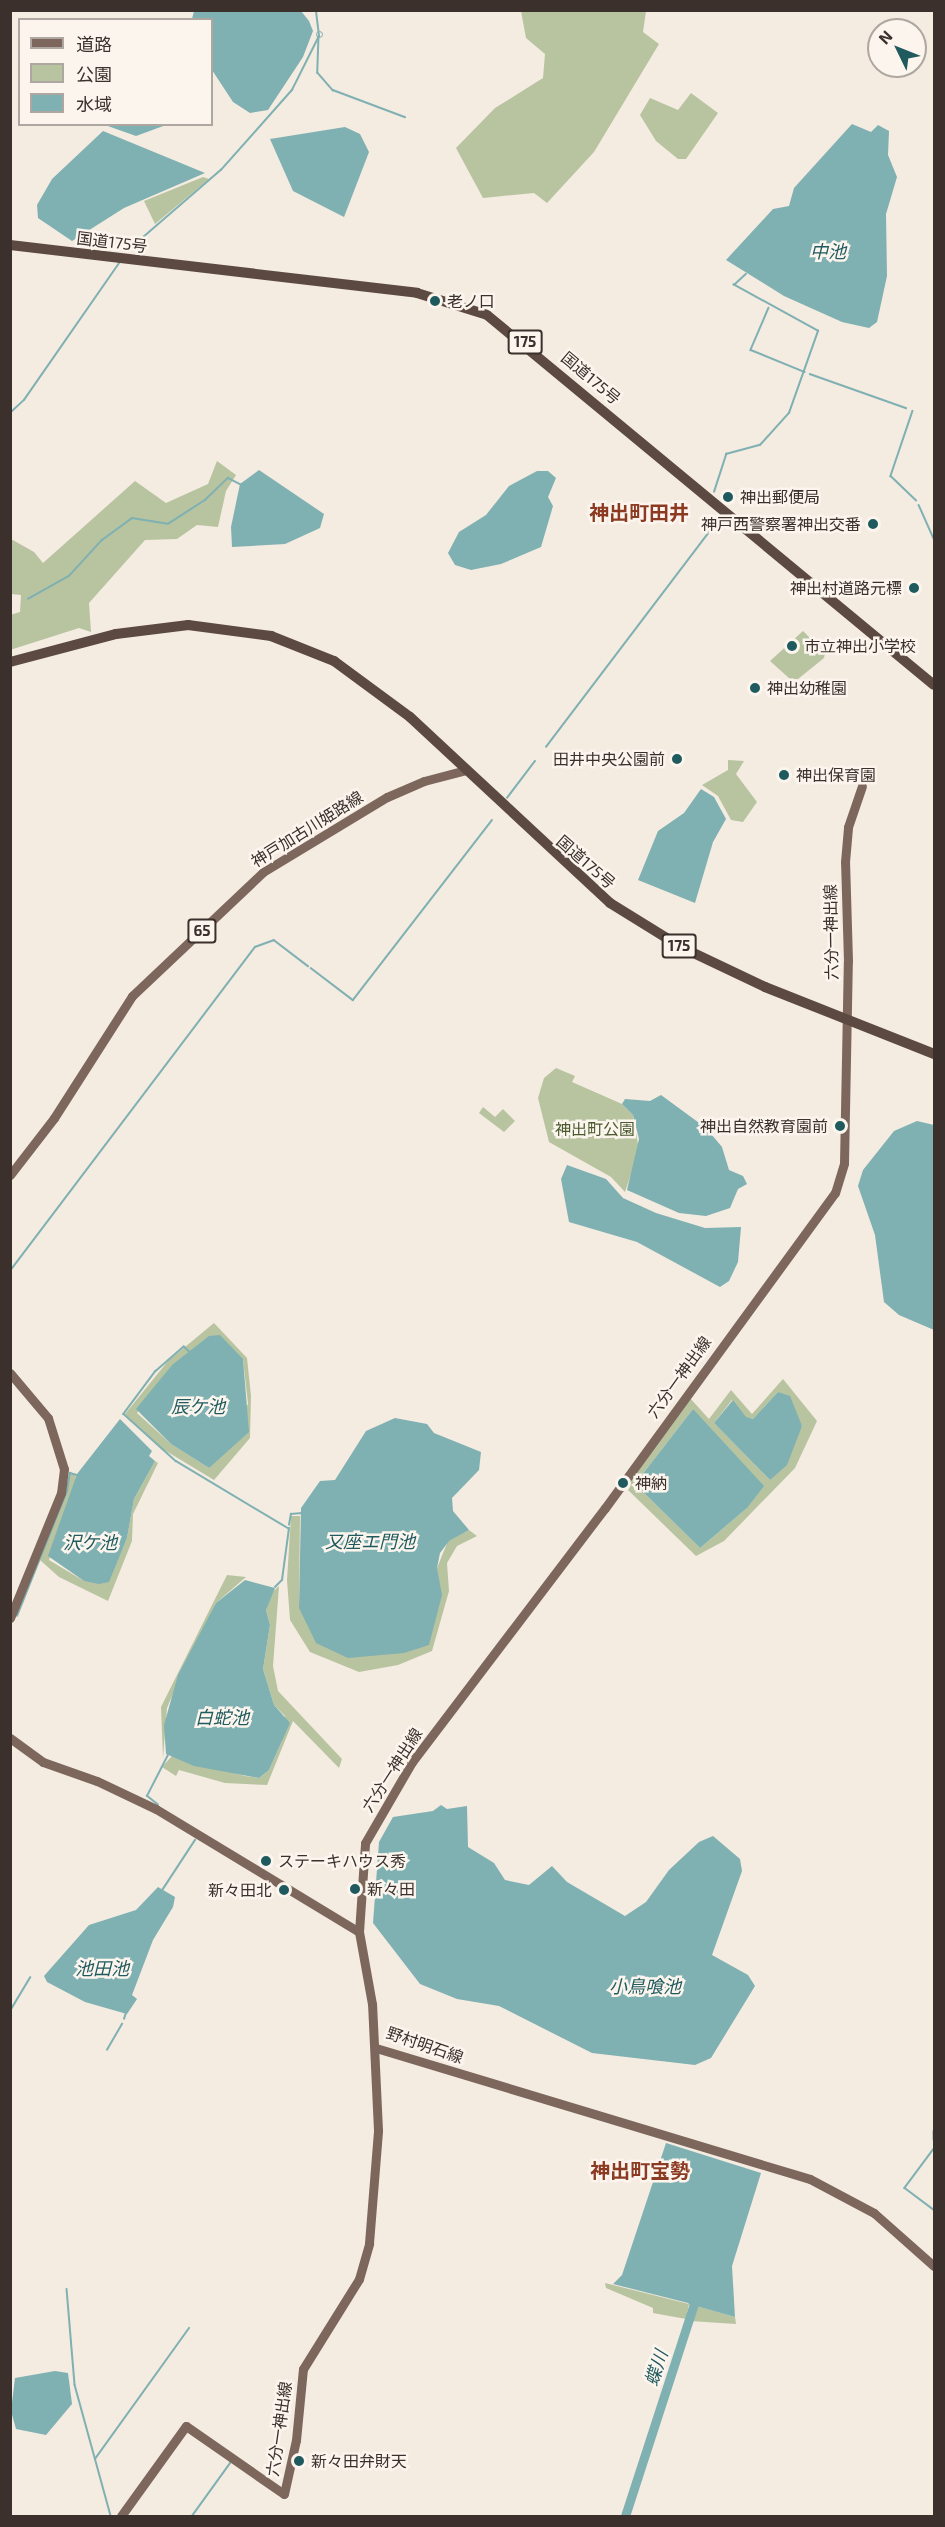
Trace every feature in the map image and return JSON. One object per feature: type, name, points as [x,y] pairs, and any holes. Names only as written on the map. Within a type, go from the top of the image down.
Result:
[{"type":"highway","name":"国道175号","points":[[10,245],[417,293],[488,315],[934,685]]},
{"type":"highway","name":"国道175号","points":[[10,662],[156,627],[213,626],[271,636],[356,674],[466,770],[610,903],[683,948],[845,1019],[934,1054]]},
{"type":"main road","name":"神戸加古川姫路線","points":[[10,1175],[54,1118],[132,996],[263,872],[387,797],[424,781],[466,770]]},
{"type":"main road","name":"六分一神出線","points":[[359,1932],[365,1843],[412,1762],[830,1204],[844,1163],[845,862],[848,827],[862,786]]},
{"type":"main road","points":[[10,1372],[48,1418],[64,1469],[61,1493],[10,1618]]},
{"type":"main road","points":[[10,1738],[43,1762],[97,1781],[156,1809],[359,1932]]},
{"type":"main road","name":"野村明石線","points":[[359,1932],[376,2048],[810,2179],[874,2213],[934,2266]]},
{"type":"main road","name":"六分一神出線","points":[[121,2517],[186,2426],[284,2494],[295,2448],[303,2369],[367,2259],[378,2130],[376,2048]]},
{"type":"green space","points":[[521,11],[646,11],[643,32],[659,44],[594,152],[547,203],[534,193],[483,198],[456,148],[495,108],[543,78],[545,54],[526,38]]},
{"type":"green space","points":[[691,93],[718,113],[686,159],[678,159],[656,141],[640,115],[650,98],[678,110]]},
{"type":"green space","points":[[203,177],[209,179],[155,224],[144,201]]},
{"type":"green space","points":[[217,461],[236,475],[226,491],[218,527],[197,525],[177,539],[145,540],[89,603],[91,632],[79,628],[10,650],[10,615],[20,612],[21,595],[11,594],[11,539],[34,552],[43,563],[135,481],[166,503],[208,484]]},
{"type":"green space","points":[[803,631],[825,653],[824,658],[798,679],[790,679],[770,661]]},
{"type":"green space","points":[[728,760],[744,761],[736,774],[757,802],[743,822],[731,820],[718,796],[702,785],[728,770]]},
{"type":"green space","name":"神出町公園","points":[[556,1068],[575,1076],[572,1082],[622,1104],[633,1115],[639,1150],[625,1192],[611,1177],[549,1142],[538,1098],[544,1078]]},
{"type":"green space","points":[[483,1107],[495,1117],[503,1109],[515,1121],[504,1132],[479,1113]]},
{"type":"green space","points":[[214,1323],[247,1358],[251,1396],[250,1438],[214,1480],[161,1448],[125,1414],[168,1361]],"holes":[[[243,1359],[248,1404],[209,1468],[171,1444],[137,1413],[172,1365]]]},
{"type":"green space","points":[[783,1379],[817,1421],[795,1468],[724,1541],[696,1556],[628,1490],[632,1475],[689,1397],[709,1419],[731,1390],[752,1414]],"holes":[[[778,1392],[802,1426],[770,1480],[714,1423],[732,1400],[746,1418],[753,1419]],[[693,1409],[747,1508],[700,1548],[635,1484]]]},
{"type":"green space","points":[[155,1461],[158,1463],[133,1514],[132,1541],[108,1601],[59,1577],[40,1560],[71,1472],[76,1476],[72,1497],[49,1560],[84,1581],[108,1582],[127,1538],[134,1499]]},
{"type":"green space","points":[[291,1516],[300,1516],[299,1608],[437,1568],[448,1541],[469,1530],[477,1536],[457,1546],[447,1563],[449,1591],[432,1651],[398,1665],[359,1672],[310,1652],[290,1620],[287,1580]]},
{"type":"green space","points":[[227,1575],[246,1577],[216,1603],[180,1677],[167,1708],[163,1758],[161,1707]]},
{"type":"green space","points":[[279,1586],[273,1666],[278,1691],[342,1759],[339,1768],[293,1721],[267,1785],[225,1783],[179,1770],[176,1776],[162,1767],[172,1756],[245,1776],[259,1778],[269,1770],[282,1741],[285,1716],[274,1705],[263,1669],[270,1625],[266,1610],[270,1594]]},
{"type":"green space","points":[[605,2283],[689,2304],[686,2319],[653,2313],[653,2308],[606,2288]]},
{"type":"green space","points":[[696,2306],[735,2317],[736,2324],[690,2321]]},
{"type":"water","points":[[194,11],[301,11],[313,31],[303,57],[268,110],[250,113],[233,102],[213,72],[213,18],[192,18]]},
{"type":"water","name":"中池","points":[[852,124],[871,132],[878,125],[889,131],[888,155],[897,177],[886,214],[887,276],[877,322],[869,328],[842,322],[784,296],[726,260],[773,209],[789,206],[794,188]]},
{"type":"water","points":[[108,126],[163,126],[136,136]]},
{"type":"water","points":[[345,127],[360,134],[369,152],[344,217],[293,191],[270,139]]},
{"type":"water","points":[[103,131],[205,173],[124,208],[72,241],[38,218],[37,205],[52,179]]},
{"type":"water","points":[[259,470],[324,514],[320,528],[285,544],[232,547],[231,527],[240,484]]},
{"type":"water","points":[[537,471],[548,471],[556,478],[548,497],[553,506],[541,547],[501,564],[471,570],[455,565],[448,553],[459,532],[486,515],[509,486]]},
{"type":"water","points":[[701,789],[714,797],[726,819],[713,842],[695,903],[638,880],[658,831],[684,813]]},
{"type":"water","points":[[661,1095],[706,1128],[722,1147],[729,1170],[743,1176],[747,1184],[738,1189],[730,1208],[706,1216],[679,1213],[627,1190],[639,1139],[633,1115],[622,1104],[625,1099],[650,1101]]},
{"type":"water","points":[[917,1121],[934,1125],[934,1330],[899,1315],[884,1302],[875,1235],[858,1186],[863,1170],[894,1131]]},
{"type":"water","points":[[567,1165],[606,1179],[623,1198],[656,1213],[705,1228],[741,1227],[738,1262],[729,1281],[720,1287],[637,1242],[569,1222],[561,1179]]},
{"type":"water","name":"辰ケ池","points":[[220,1335],[243,1359],[249,1432],[209,1468],[171,1444],[136,1409],[172,1365],[209,1336]]},
{"type":"water","points":[[778,1392],[790,1396],[802,1426],[787,1465],[770,1480],[714,1423],[733,1400],[746,1417],[753,1419]]},
{"type":"water","points":[[693,1409],[764,1486],[747,1508],[700,1548],[635,1484]]},
{"type":"water","name":"又座エ門池","points":[[395,1418],[427,1424],[434,1433],[481,1452],[479,1470],[452,1498],[453,1511],[469,1530],[449,1541],[440,1553],[437,1568],[442,1595],[429,1645],[404,1653],[348,1658],[316,1643],[299,1608],[301,1508],[320,1481],[335,1480],[366,1431]]},
{"type":"water","name":"沢ケ池","points":[[120,1419],[152,1451],[149,1456],[155,1461],[134,1499],[127,1538],[109,1582],[99,1584],[84,1581],[48,1556],[77,1474]]},
{"type":"water","name":"白蛇池","points":[[245,1580],[275,1588],[266,1610],[270,1625],[263,1669],[274,1705],[290,1723],[269,1770],[259,1778],[194,1766],[166,1754],[164,1725],[178,1675],[216,1603]]},
{"type":"water","name":"小鳥喰池","points":[[441,1805],[447,1809],[467,1806],[468,1847],[494,1863],[505,1880],[529,1885],[552,1866],[567,1882],[625,1916],[646,1902],[669,1870],[699,1842],[713,1836],[740,1859],[742,1871],[712,1955],[748,1975],[755,1986],[711,2058],[695,2065],[592,2053],[499,2006],[457,1999],[420,1984],[373,1923],[379,1842],[393,1817],[433,1811]]},
{"type":"water","name":"池田池","points":[[158,1887],[175,1897],[173,1907],[153,1940],[132,1995],[137,1999],[127,2014],[85,2002],[47,1982],[44,1976],[89,1925],[136,1910]]},
{"type":"water","points":[[666,2143],[761,2173],[732,2266],[735,2317],[696,2306],[695,2310],[688,2303],[613,2284],[622,2275]]},
{"type":"water","points":[[55,2371],[68,2373],[72,2404],[46,2435],[16,2429],[11,2411],[15,2378]]},
{"type":"waterway","points":[[127,251],[221,170],[292,90],[319,36],[316,10]]},
{"type":"waterway","points":[[320,31],[324,35],[320,39],[316,35],[320,31]]},
{"type":"waterway","points":[[319,36],[318,73],[333,90],[405,117]]},
{"type":"waterway","points":[[10,413],[24,400],[120,262]]},
{"type":"waterway","points":[[714,492],[726,454],[760,445],[789,413],[818,331],[734,285],[746,274]]},
{"type":"waterway","points":[[769,308],[751,350],[805,372]]},
{"type":"waterway","points":[[810,374],[906,408]]},
{"type":"waterway","points":[[913,411],[891,476],[916,500]]},
{"type":"waterway","points":[[28,599],[69,576],[102,540],[132,518],[168,524],[205,500],[228,478],[242,485]]},
{"type":"waterway","points":[[919,505],[934,539]]},
{"type":"waterway","points":[[546,747],[722,515]]},
{"type":"waterway","points":[[507,798],[535,761]]},
{"type":"waterway","points":[[311,968],[353,1000],[492,820]]},
{"type":"waterway","points":[[10,1271],[255,947],[274,940],[308,966]]},
{"type":"waterway","points":[[189,1352],[184,1347],[156,1371],[124,1414],[176,1461],[288,1528]]},
{"type":"waterway","points":[[17,1616],[67,1491],[70,1473],[77,1475]]},
{"type":"waterway","points":[[289,1525],[291,1514],[302,1513]]},
{"type":"waterway","points":[[275,1587],[282,1580],[289,1528]]},
{"type":"waterway","points":[[158,1805],[147,1796],[168,1755]]},
{"type":"waterway","points":[[161,1892],[195,1840]]},
{"type":"waterway","points":[[10,2011],[30,1978]]},
{"type":"waterway","points":[[124,2019],[126,2013]]},
{"type":"waterway","points":[[107,2050],[122,2024]]},
{"type":"waterway","points":[[934,2131],[934,2139]]},
{"type":"waterway","points":[[934,2149],[905,2188],[934,2210]]},
{"type":"waterway","points":[[67,2289],[75,2385],[111,2516]]},
{"type":"waterway","name":"蝶川","points":[[625,2516],[696,2298]]},
{"type":"waterway","points":[[95,2459],[189,2328]]},
{"type":"waterway","points":[[192,2516],[231,2462]]},
{"type":"place","name":"老ノ口","points":[[435,301]]},
{"type":"place","name":"神出郵便局","points":[[728,497]]},
{"type":"place","name":"神戸西警察署神出交番","points":[[873,524]]},
{"type":"place","name":"神出村道路元標","points":[[914,588]]},
{"type":"place","name":"市立神出小学校","points":[[792,646]]},
{"type":"place","name":"神出幼稚園","points":[[755,688]]},
{"type":"place","name":"田井中央公園前","points":[[677,759]]},
{"type":"place","name":"神出保育園","points":[[784,775]]},
{"type":"place","name":"神出自然教育園前","points":[[840,1126]]},
{"type":"place","name":"神納","points":[[623,1483]]},
{"type":"place","name":"ステーキハウス秀","points":[[266,1861]]},
{"type":"place","name":"新々田","points":[[355,1889]]},
{"type":"place","name":"新々田北","points":[[284,1890]]},
{"type":"place","name":"新々田弁財天","points":[[299,2461]]},
{"type":"district","name":"神出町田井","points":[[639,512]]},
{"type":"district","name":"神出町宝勢","points":[[640,2170]]}]
